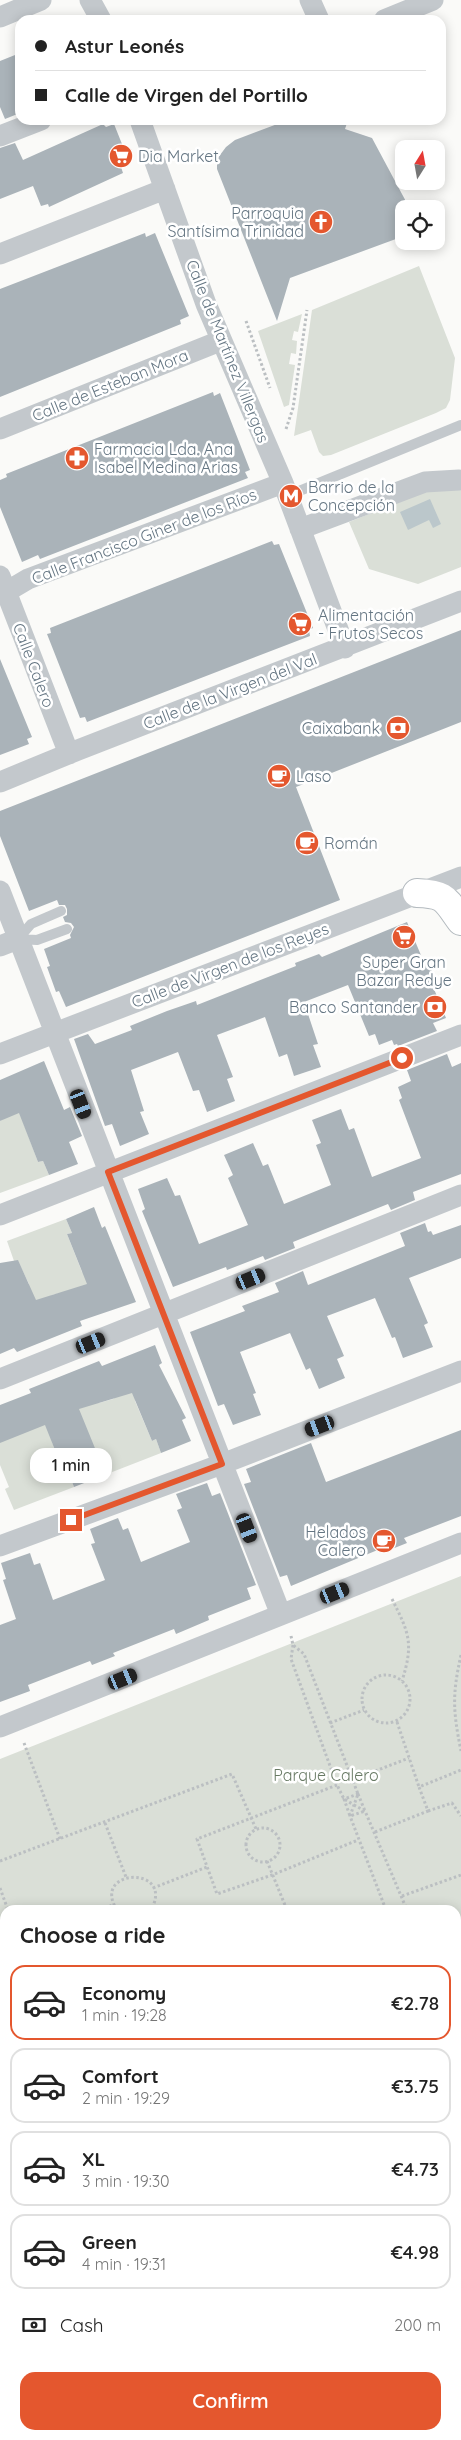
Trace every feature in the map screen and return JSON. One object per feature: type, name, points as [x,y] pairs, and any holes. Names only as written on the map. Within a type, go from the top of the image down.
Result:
[{"type":"street","points":[[0,17],[42,0]]},
{"type":"street","points":[[90,0],[98,15]]},
{"type":"street","points":[[310,0],[317,15]]},
{"type":"street","points":[[396,15],[433,0]]},
{"type":"street","points":[[0,136],[28,125]]},
{"type":"street","name":"Calle de Martínez Villergas","points":[[143,125],[220,341],[285,489],[345,648]]},
{"type":"street","points":[[0,254],[165,190]]},
{"type":"street","name":"Calle de Esteban Mora","points":[[0,429],[220,341]]},
{"type":"street","points":[[300,529],[425,482],[459,480]]},
{"type":"street","name":"Calle Francisco Giner de los Ríos","points":[[3,584],[28,579],[285,489]]},
{"type":"street","name":"Calle Calero","points":[[3,584],[69,754]]},
{"type":"street","name":"Calle de la Virgen del Val","points":[[0,782],[461,601]]},
{"type":"street","name":"Calle de Virgen de los Reyes","points":[[0,1054],[461,877]]},
{"type":"street","points":[[0,891],[9,943],[53,1033],[165,1314],[281,1615]]},
{"type":"street","points":[[417,893],[435,894],[446,899],[461,921]]},
{"type":"street","points":[[0,1215],[461,1035]]},
{"type":"street","points":[[0,1379],[461,1195]]},
{"type":"street","points":[[0,1546],[222,1464],[461,1371]]},
{"type":"street","points":[[0,1727],[461,1542]]},
{"type":"lane","points":[[285,489],[461,425]]},
{"type":"lane","points":[[9,943],[30,924],[61,911]]},
{"type":"lane","points":[[9,943],[36,940],[67,929]]},
{"type":"path","points":[[286,430],[293,408],[307,310]]},
{"type":"path","points":[[246,321],[272,393]]},
{"type":"path","points":[[282,421],[289,438]]},
{"type":"path","points":[[392,1598],[405,1625],[410,1642],[408,1662],[402,1681]]},
{"type":"path","points":[[281,1615],[294,1645],[304,1654],[352,1780],[405,1905]]},
{"type":"path","points":[[294,1645],[291,1659],[384,1905]]},
{"type":"path","points":[[461,1655],[453,1689],[455,1722],[461,1751]]},
{"type":"path","points":[[384,1675],[394,1676],[402,1681],[408,1689],[411,1698],[404,1716],[397,1722],[378,1723],[369,1718],[361,1701],[362,1692],[367,1683],[384,1675]]},
{"type":"path","points":[[330,1723],[364,1710]]},
{"type":"path","points":[[397,1722],[428,1811]]},
{"type":"path","points":[[24,1743],[60,1839]]},
{"type":"path","points":[[352,1780],[409,1758]]},
{"type":"path","points":[[419,1787],[461,1770]]},
{"type":"path","points":[[0,1861],[232,1774],[256,1829]]},
{"type":"path","points":[[337,1784],[197,1839],[217,1894],[272,1875],[358,1840]]},
{"type":"path","points":[[344,1799],[358,1794]]},
{"type":"path","points":[[350,1816],[358,1794]]},
{"type":"path","points":[[344,1799],[365,1811]]},
{"type":"path","points":[[375,1832],[428,1811],[452,1804],[461,1816]]},
{"type":"path","points":[[350,1816],[365,1811]]},
{"type":"path","points":[[105,1822],[126,1877]]},
{"type":"path","points":[[267,1828],[278,1837],[278,1852],[267,1861],[256,1860],[248,1852],[246,1841],[248,1836],[256,1829],[267,1828]]},
{"type":"path","points":[[267,1861],[285,1905]]},
{"type":"path","points":[[153,1888],[207,1867]]},
{"type":"path","points":[[402,1896],[461,1875]]},
{"type":"path","points":[[113,1905],[114,1888],[126,1877],[141,1877],[153,1888],[155,1902],[154,1905]]},
{"type":"path","points":[[0,1888],[6,1905]]},
{"type":"green space","points":[[419,266],[455,358],[450,400],[446,408],[331,455],[323,456],[319,452],[311,430],[294,436],[312,310]]},
{"type":"green space","points":[[302,314],[298,332],[294,331],[292,340],[297,341],[296,354],[291,353],[289,364],[295,365],[289,405],[284,407],[258,331]]},
{"type":"green space","points":[[461,486],[461,567],[418,584],[369,569],[349,522],[427,491]]},
{"type":"green space","points":[[22,1107],[23,1122],[38,1162],[43,1161],[49,1175],[0,1193],[0,1121]]},
{"type":"green space","points":[[66,1219],[72,1233],[67,1234],[82,1272],[86,1273],[91,1286],[52,1295],[33,1309],[24,1287],[29,1284],[18,1261],[14,1261],[7,1241]]},
{"type":"green space","points":[[134,1384],[135,1401],[152,1441],[156,1439],[161,1453],[102,1476],[95,1461],[99,1458],[76,1409],[96,1399],[99,1403],[113,1399]]},
{"type":"green space","points":[[47,1418],[52,1442],[61,1465],[65,1464],[74,1487],[14,1510],[5,1489],[9,1487],[0,1465],[0,1441]]},
{"type":"green space","name":"Parque Calero","points":[[461,1576],[461,1905],[0,1905],[0,1759]]},
{"type":"shaded area","points":[[430,499],[441,524],[433,528],[429,520],[408,530],[400,512]]},
{"type":"building","points":[[15,55],[15,115],[5,119],[0,107],[0,61]]},
{"type":"building","points":[[101,125],[106,127],[114,125],[130,164],[121,167],[123,173],[49,207],[48,204],[41,206],[33,186],[0,199],[0,148],[15,143],[23,160]]},
{"type":"building","name":"Parroquia Santísima Trinidad","points":[[275,125],[346,125],[345,129],[372,138],[395,181],[395,190],[400,190],[405,200],[395,200],[395,239],[290,278],[277,321],[217,169],[217,159],[226,147],[235,140]]},
{"type":"building","points":[[145,233],[146,237],[155,233],[189,316],[180,320],[181,324],[0,397],[0,289]]},
{"type":"building","points":[[213,392],[214,396],[220,393],[250,470],[245,472],[248,478],[40,559],[38,555],[22,562],[0,507],[0,480],[7,477],[6,474]]},
{"type":"building","points":[[272,541],[274,545],[279,544],[313,628],[309,630],[310,636],[87,722],[85,717],[80,718],[47,634],[51,633],[50,628]]},
{"type":"building","points":[[461,630],[461,722],[296,787],[340,900],[66,1007],[59,991],[56,992],[47,967],[50,966],[44,949],[71,938],[70,935],[74,927],[71,923],[65,922],[63,917],[67,915],[67,909],[65,905],[59,905],[57,900],[29,911],[0,836],[0,811]]},
{"type":"building","points":[[0,659],[32,737],[27,739],[29,744],[0,755]]},
{"type":"building","points":[[407,922],[423,960],[427,959],[439,987],[434,989],[446,1018],[433,1023],[437,1031],[398,1046],[397,1044],[394,1045],[392,1040],[379,1045],[375,1034],[369,1036],[348,985],[304,1002],[318,1044],[313,1045],[321,1067],[294,1076],[287,1054],[279,1057],[265,1017],[217,1035],[233,1077],[227,1079],[235,1101],[207,1112],[199,1090],[193,1091],[178,1052],[131,1070],[144,1111],[140,1112],[149,1134],[120,1146],[112,1124],[105,1126],[74,1039],[88,1034],[95,1044],[132,1030],[130,1026],[167,1011],[196,1001],[197,1005],[296,966],[295,963],[319,954],[322,957]]},
{"type":"building","points":[[447,1054],[452,1067],[461,1063],[461,1174],[413,1192],[415,1200],[391,1210],[388,1204],[293,1242],[295,1248],[265,1260],[263,1256],[227,1270],[226,1267],[173,1287],[142,1211],[145,1209],[138,1189],[167,1178],[175,1196],[180,1195],[199,1244],[248,1225],[228,1178],[233,1175],[224,1155],[253,1143],[263,1166],[268,1164],[284,1204],[331,1185],[316,1145],[321,1143],[312,1120],[341,1109],[349,1130],[354,1128],[372,1177],[421,1158],[399,1100],[402,1098],[398,1087],[411,1081],[407,1070]]},
{"type":"building","points":[[44,1061],[64,1110],[70,1107],[82,1136],[69,1142],[78,1164],[49,1175],[43,1161],[38,1162],[19,1113],[0,1121],[0,1080]]},
{"type":"building","points":[[94,1207],[102,1228],[105,1226],[136,1302],[80,1321],[82,1326],[17,1352],[14,1348],[0,1354],[0,1263],[18,1260],[36,1300],[87,1284],[67,1234],[72,1233],[66,1219]]},
{"type":"building","points":[[425,1223],[428,1232],[431,1231],[433,1235],[461,1225],[461,1258],[409,1278],[428,1323],[424,1325],[433,1347],[403,1358],[395,1337],[392,1338],[375,1298],[327,1316],[344,1356],[337,1359],[345,1378],[319,1389],[310,1368],[306,1370],[290,1333],[240,1352],[256,1393],[253,1394],[261,1415],[233,1425],[224,1404],[218,1406],[190,1332],[245,1311],[242,1306],[279,1292],[275,1283],[303,1271],[308,1285],[405,1246],[400,1233]]},
{"type":"building","points":[[155,1345],[162,1363],[159,1365],[186,1418],[182,1420],[191,1441],[161,1453],[156,1439],[152,1441],[132,1393],[79,1409],[99,1458],[95,1461],[102,1476],[74,1487],[65,1464],[61,1465],[45,1425],[0,1443],[0,1405],[31,1393],[29,1389],[99,1361],[102,1366]]},
{"type":"building","points":[[461,1430],[461,1516],[404,1538],[407,1543],[382,1553],[380,1549],[291,1586],[287,1575],[280,1577],[244,1484],[251,1482],[246,1469],[311,1443],[326,1482]]},
{"type":"building","points":[[207,1483],[212,1496],[220,1493],[256,1585],[247,1588],[251,1599],[208,1616],[209,1620],[176,1634],[174,1629],[113,1653],[115,1656],[92,1665],[90,1661],[28,1685],[30,1691],[0,1702],[0,1625],[16,1619],[3,1580],[6,1579],[1,1563],[30,1553],[34,1565],[40,1563],[53,1600],[105,1580],[91,1544],[95,1543],[90,1529],[118,1518],[123,1530],[128,1528],[141,1562],[190,1542],[177,1510],[182,1508],[176,1494]]},
{"type":"place","name":"Dia Market","points":[[121,156]]},
{"type":"place","name":"Parroquia Santísima Trinidad","points":[[321,222]]},
{"type":"place","name":"Farmacia Lda. Ana Isabel Medina Arias","points":[[77,458]]},
{"type":"place","name":"Barrio de la Concepción","points":[[291,496]]},
{"type":"place","name":"Alimentación - Frutos Secos","points":[[300,624]]},
{"type":"place","name":"Caixabank","points":[[398,728]]},
{"type":"place","name":"Laso","points":[[279,776]]},
{"type":"place","name":"Román","points":[[307,843]]},
{"type":"place","name":"Super Gran Bazar Redye","points":[[404,937]]},
{"type":"place","name":"Banco Santander","points":[[435,1007]]},
{"type":"place","name":"Helados Calero","points":[[384,1541]]},
{"type":"route","points":[[71,1520],[222,1464],[108,1172],[402,1058]]}]
